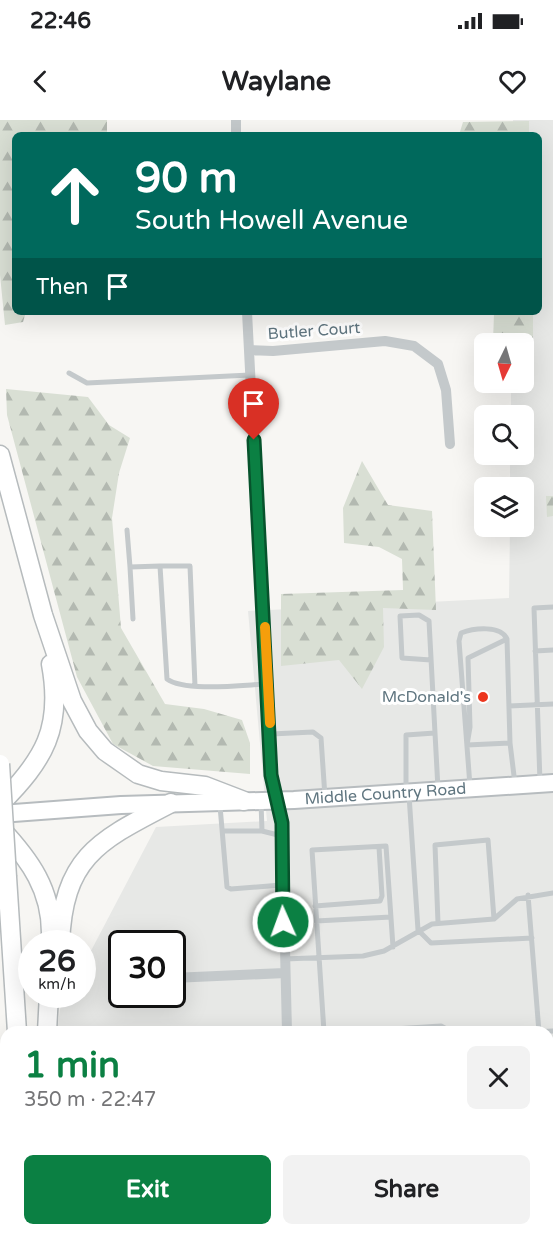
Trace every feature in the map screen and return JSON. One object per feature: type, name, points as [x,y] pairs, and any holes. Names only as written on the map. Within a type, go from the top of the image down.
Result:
[{"type":"highway","points":[[0,455],[43,615],[77,712],[88,731],[105,751],[127,768],[149,778],[205,786],[260,801]]},
{"type":"highway","points":[[0,804],[34,768],[46,745],[53,722],[54,684],[43,615]]},
{"type":"highway","points":[[0,764],[17,1026]]},
{"type":"highway","points":[[61,930],[64,900],[72,879],[86,858],[117,832],[171,803]]},
{"type":"highway","points":[[0,828],[27,858],[42,885],[49,910],[50,930]]},
{"type":"highway","points":[[47,1026],[48,1008]]},
{"type":"main road","name":"Middle Country Road","points":[[0,814],[171,803],[326,799],[547,784]]},
{"type":"street","points":[[247,315],[271,734],[271,775],[260,801],[282,836],[281,885],[286,1026]]},
{"type":"street","name":"Butler Court","points":[[249,350],[273,351],[385,340],[414,346],[438,364],[446,390],[450,444]]},
{"type":"street","points":[[186,977],[285,973]]},
{"type":"lane","points":[[69,373],[87,382],[250,375]]},
{"type":"lane","points":[[127,531],[134,619]]},
{"type":"lane","points":[[160,566],[165,674],[171,682],[195,686],[268,684]]},
{"type":"lane","points":[[130,567],[190,566],[195,686]]},
{"type":"lane","points":[[547,784],[537,705],[534,608],[553,607]]},
{"type":"lane","points":[[431,660],[402,658],[400,616],[419,615],[429,621],[438,791]]},
{"type":"lane","points":[[470,789],[459,641],[461,633],[498,630],[507,639],[510,743],[515,786]]},
{"type":"lane","points":[[467,745],[470,727],[468,658],[507,639]]},
{"type":"lane","points":[[535,651],[553,650]]},
{"type":"lane","points":[[509,706],[553,704]]},
{"type":"lane","points":[[271,734],[313,732],[321,738],[326,799]]},
{"type":"lane","points":[[435,733],[406,735],[418,930],[430,943],[531,938]]},
{"type":"lane","points":[[467,745],[510,743]]},
{"type":"lane","points":[[260,801],[262,831]]},
{"type":"lane","points":[[219,802],[224,831],[227,887],[231,889],[281,885]]},
{"type":"lane","points":[[224,831],[262,831],[282,836]]},
{"type":"lane","points":[[438,924],[435,845],[488,840],[494,919]]},
{"type":"lane","points":[[324,1026],[312,850],[386,846],[393,947]]},
{"type":"lane","points":[[315,906],[380,902],[382,896],[379,847]]},
{"type":"lane","points":[[284,958],[363,956],[393,947],[418,930],[438,924],[494,919],[517,899],[528,895],[553,893]]},
{"type":"lane","points":[[528,895],[538,1026]]},
{"type":"lane","points":[[316,921],[391,917]]},
{"type":"shaded area","points":[[513,120],[553,120],[553,1026],[58,1026],[60,1008],[96,1008],[96,941],[156,827],[267,821],[248,611],[509,598],[510,537],[534,537],[534,477],[510,477],[510,465],[534,465],[534,405],[511,405],[511,393],[534,393],[534,333],[520,333],[512,315],[542,315],[542,132],[513,132]]},
{"type":"green space","points":[[0,120],[107,120],[107,132],[12,132],[12,315],[25,315],[23,322],[5,325],[0,275]]},
{"type":"green space","points":[[529,121],[529,132],[460,132],[463,122]]},
{"type":"green space","points":[[494,315],[533,315],[533,333],[493,333]]},
{"type":"green space","points":[[6,389],[88,397],[109,425],[130,438],[119,473],[112,518],[121,628],[165,704],[204,709],[242,720],[250,743],[250,774],[153,766],[113,744],[77,677],[7,415]]},
{"type":"green space","points":[[362,461],[388,505],[432,511],[436,610],[383,608],[384,647],[362,689],[339,660],[281,666],[281,594],[403,590],[402,559],[379,547],[344,543],[343,508]]},
{"type":"green space","points":[[546,496],[553,496],[553,516],[547,517]]},
{"type":"slow traffic","points":[[265,627],[270,723]]},
{"type":"place","name":"McDonald's","points":[[483,697]]},
{"type":"route","points":[[254,440],[271,734],[271,775],[282,823],[283,922]]}]
